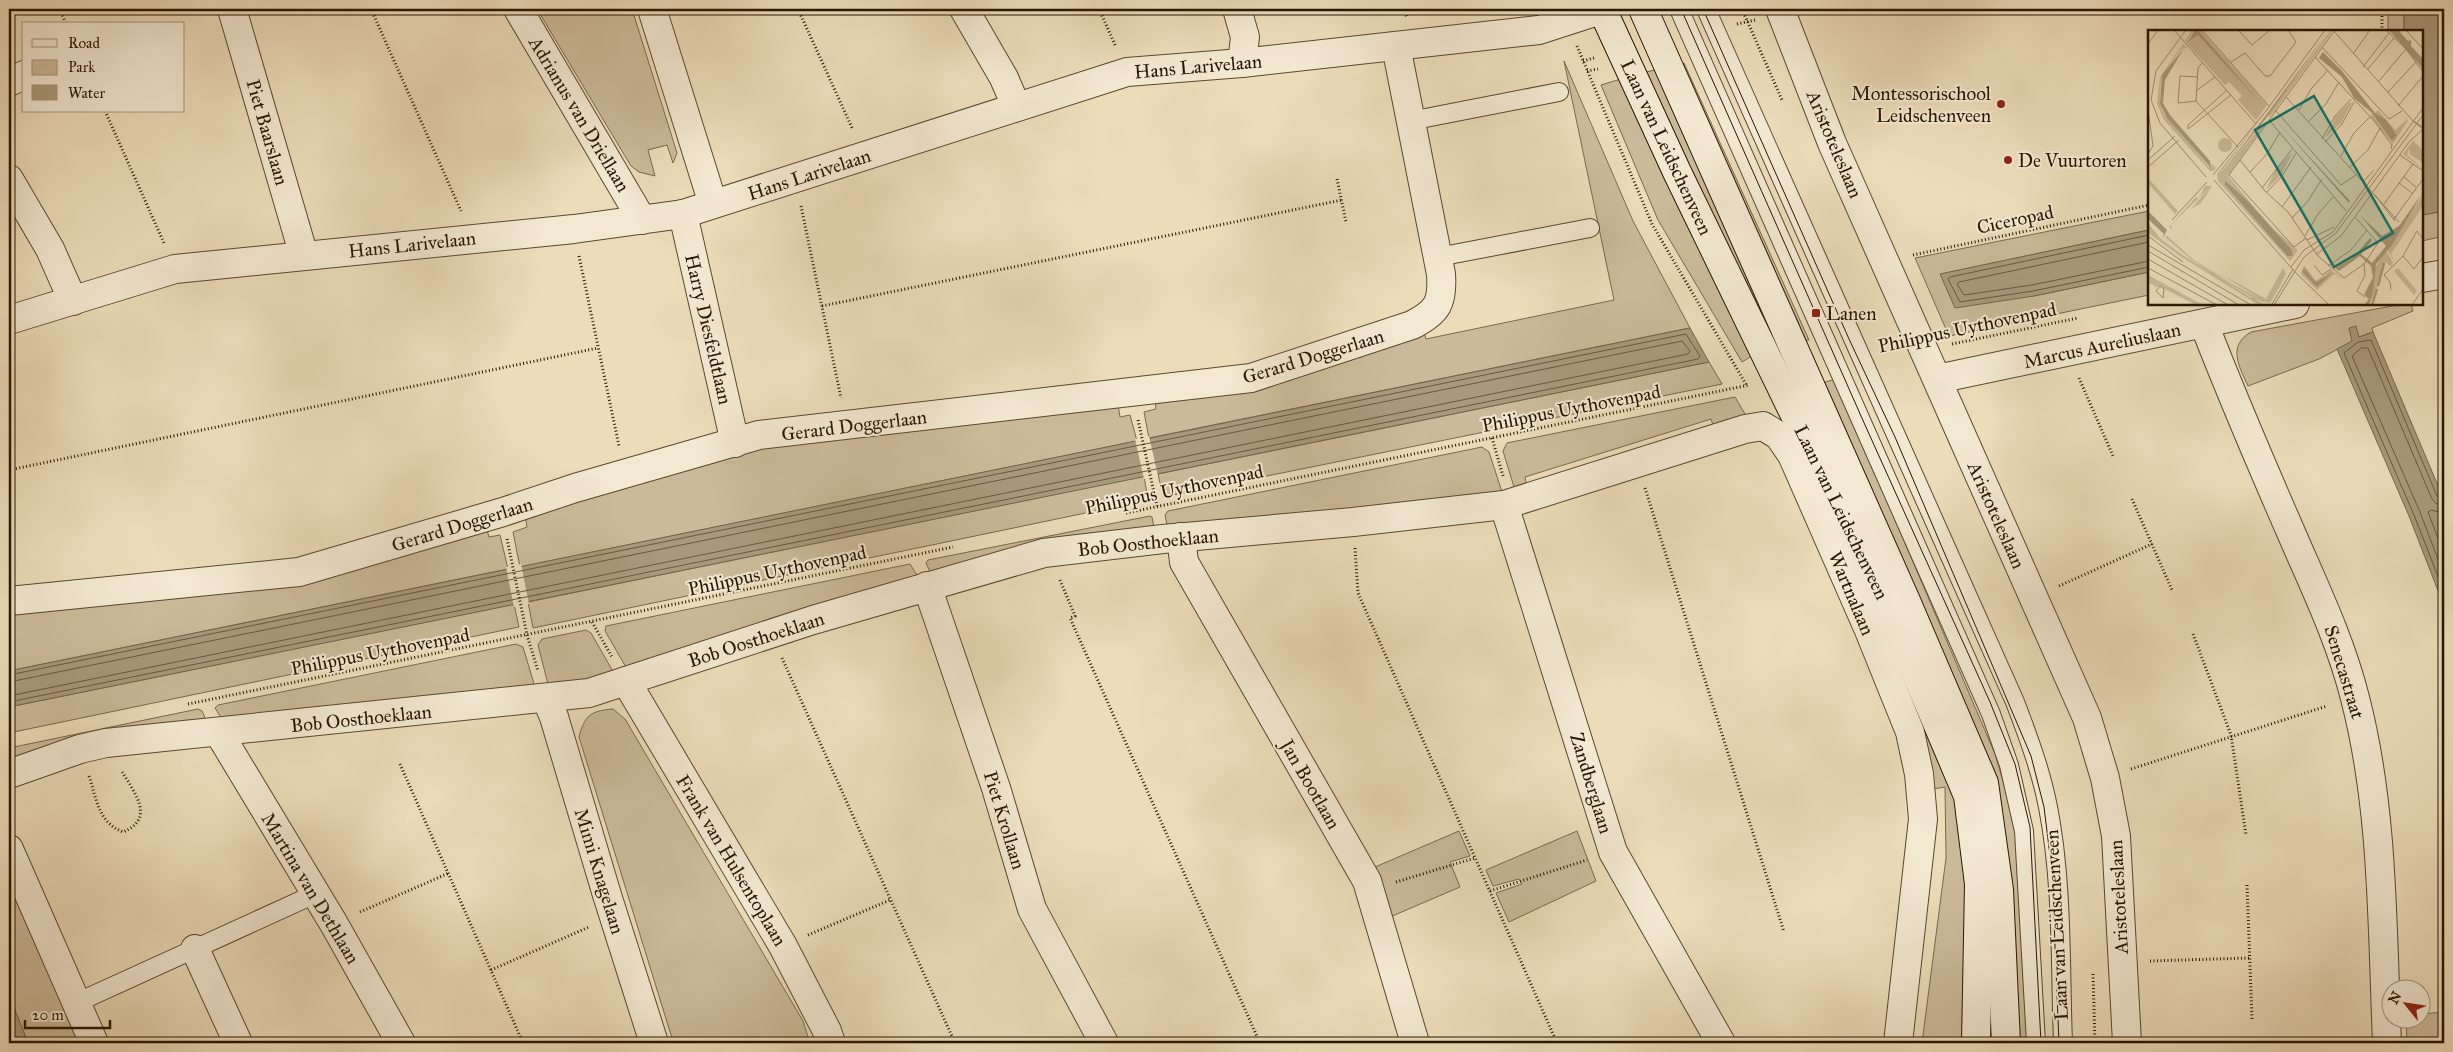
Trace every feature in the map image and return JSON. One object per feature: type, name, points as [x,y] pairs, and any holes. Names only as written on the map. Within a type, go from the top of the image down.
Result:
[{"type":"street","name":"Piet Baarslaan","points":[[232,9],[304,256]]},
{"type":"street","name":"Adrianus van Driellaan","points":[[518,9],[642,220]]},
{"type":"street","points":[[652,9],[713,204]]},
{"type":"street","points":[[964,9],[1004,78],[1016,106]]},
{"type":"street","points":[[1237,9],[1245,37],[1242,64]]},
{"type":"street","name":"Hans Larivelaan","points":[[9,320],[175,268],[574,228],[683,214],[1127,72],[1242,64],[1396,46],[1538,19],[1569,21],[1603,9]]},
{"type":"street","name":"Laan van Leidschenveen","points":[[1603,9],[1677,172],[1888,607],[1968,796],[1979,884],[1976,1043]]},
{"type":"street","name":"Laan van Leidschenveen","points":[[1643,9],[1902,592],[1984,783],[1999,890],[2006,1043]]},
{"type":"street","name":"Aristoteleslaan","points":[[1780,9],[1832,143],[2087,718],[2105,778],[2116,836],[2121,962],[2127,1043]]},
{"type":"street","name":"Gerard Doggerlaan","points":[[9,601],[299,572],[625,474],[759,436],[1251,378],[1412,325],[1428,318],[1439,305],[1442,290],[1438,257],[1396,46]]},
{"type":"street","points":[[9,82],[22,76]]},
{"type":"street","points":[[9,179],[50,249],[73,301]]},
{"type":"street","name":"Harry Diesfeldtlaan","points":[[683,214],[735,443]]},
{"type":"street","points":[[2423,278],[2444,274]]},
{"type":"street","name":"Marcus Aureliuslaan","points":[[1937,378],[2067,353],[2290,305]]},
{"type":"street","name":"Senecastraat","points":[[2204,324],[2230,392],[2338,639],[2355,697],[2365,740],[2378,833],[2387,1043]]},
{"type":"street","points":[[1508,504],[1637,462],[1745,429],[1763,426]]},
{"type":"street","name":"Wartnalaan","points":[[1763,426],[1779,436],[1792,455],[1868,628],[1910,732],[1919,774],[1922,819],[1898,1043]]},
{"type":"street","name":"Bob Oosthoeklaan","points":[[9,774],[93,746],[589,693],[928,586],[1052,552],[1181,537],[1353,522],[1508,504]]},
{"type":"street","name":"Zandberglaan","points":[[1508,504],[1613,852],[1721,1043]]},
{"type":"street","name":"Jan Bootlaan","points":[[1181,537],[1184,562],[1367,881],[1415,1043]]},
{"type":"street","name":"Piet Krollaan","points":[[928,586],[996,788],[1032,909],[1104,1043]]},
{"type":"street","name":"Frank van Hulsentoplaan","points":[[626,681],[783,946],[827,1031],[831,1043]]},
{"type":"street","name":"Mimi Knagelaan","points":[[546,698],[554,717],[654,1043]]},
{"type":"street","name":"Martina van Dethlaan","points":[[219,733],[334,924],[402,1043]]},
{"type":"street","points":[[9,848],[94,1043]]},
{"type":"street","points":[[195,949],[238,1043]]},
{"type":"lane","name":"Laan van Leidschenveen","points":[[1679,9],[1994,722],[2008,765],[2024,831],[2036,1043]]},
{"type":"lane","name":"Laan van Leidschenveen","points":[[1706,9],[2015,702],[2035,755],[2048,808],[2056,871],[2063,1043]]},
{"type":"lane","points":[[1410,121],[1559,92]]},
{"type":"lane","points":[[1438,257],[1590,228]]},
{"type":"lane","points":[[76,1003],[315,894]]},
{"type":"path","points":[[60,9],[65,22]]},
{"type":"path","points":[[371,9],[473,237]]},
{"type":"path","points":[[798,9],[864,156]]},
{"type":"path","points":[[1099,9],[1127,72]]},
{"type":"path","points":[[2382,9],[2382,30]]},
{"type":"path","name":"Laan van Leidschenveen","points":[[1569,21],[1587,71],[1652,224],[1763,414],[1763,426]]},
{"type":"path","points":[[105,112],[175,268]]},
{"type":"path","points":[[1337,179],[1346,222]]},
{"type":"path","points":[[800,199],[847,426]]},
{"type":"path","points":[[822,306],[1342,200]]},
{"type":"path","name":"Ciceropad","points":[[1885,260],[2148,205]]},
{"type":"path","points":[[574,228],[625,474]]},
{"type":"path","name":"Philippus Uythovenpad","points":[[1925,350],[2079,318]]},
{"type":"path","points":[[9,470],[598,348]]},
{"type":"path","points":[[2067,353],[2113,456]]},
{"type":"path","name":"Philippus Uythovenpad","points":[[1119,514],[1778,379]]},
{"type":"path","points":[[1137,414],[1157,506]]},
{"type":"path","points":[[1492,438],[1508,504]]},
{"type":"path","points":[[1637,462],[1784,932]]},
{"type":"path","points":[[2132,499],[2172,590]]},
{"type":"path","points":[[1353,522],[1358,593],[1557,1043]]},
{"type":"path","points":[[508,541],[527,635],[546,698]]},
{"type":"path","points":[[2034,598],[2152,544]]},
{"type":"path","name":"Philippus Uythovenpad","points":[[204,701],[959,546]]},
{"type":"path","points":[[1052,552],[1054,567],[1075,616],[1070,618],[1260,1043]]},
{"type":"path","points":[[592,622],[626,681]]},
{"type":"path","points":[[771,634],[955,1043]]},
{"type":"path","points":[[2192,634],[2231,735],[2246,835]]},
{"type":"path","points":[[2105,778],[2231,735],[2355,697]]},
{"type":"path","points":[[93,746],[140,802],[141,817],[135,827],[123,832],[110,827],[103,816],[93,746]]},
{"type":"path","points":[[400,764],[523,1043]]},
{"type":"path","points":[[1490,891],[1613,852]]},
{"type":"path","points":[[1369,891],[1474,858]]},
{"type":"path","points":[[334,924],[449,874]]},
{"type":"path","points":[[2247,886],[2252,1019]]},
{"type":"path","points":[[783,946],[890,900]]},
{"type":"path","points":[[491,970],[614,916]]},
{"type":"path","points":[[2121,962],[2250,958]]},
{"type":"green space","points":[[537,9],[632,9],[677,153],[673,163],[667,145],[648,150],[655,176],[639,172],[631,166]]},
{"type":"green space","points":[[2388,9],[2404,9],[2404,30],[2388,30]]},
{"type":"green space","points":[[1564,61],[1633,221],[1690,328],[1149,438],[1144,412],[1156,409],[1155,399],[1424,332],[1426,339],[1614,300]]},
{"type":"green space","points":[[1684,63],[1809,340],[1801,341],[1676,66]]},
{"type":"green space","points":[[1659,69],[1781,345],[1773,350],[1642,73]]},
{"type":"green space","points":[[1624,78],[1755,354],[1742,362],[1658,220],[1601,85]]},
{"type":"green space","points":[[2148,211],[2148,230],[1941,274],[2034,296],[2148,272],[2148,295],[1949,336],[1915,258]]},
{"type":"green space","points":[[2444,211],[2444,236],[2423,241],[2423,215]]},
{"type":"green space","points":[[2398,305],[2411,305],[2413,311],[2372,328],[2373,332],[2359,337],[2349,329],[2353,341],[2319,359],[2248,386],[2241,371],[2237,350],[2239,344],[2251,332]]},
{"type":"green space","points":[[1709,362],[1722,384],[1163,497],[1158,474]]},
{"type":"green space","points":[[1835,379],[1995,754],[2016,825],[2029,1043],[2013,1043],[2002,819],[1820,384]]},
{"type":"green space","points":[[1735,397],[1745,414],[1745,418],[1714,428],[1711,419],[1525,477],[1527,487],[1516,490],[1514,487],[1503,451],[1507,443]]},
{"type":"green space","points":[[1118,404],[1120,417],[1130,415],[1137,441],[520,567],[513,532],[527,527],[525,515],[761,445]]},
{"type":"green space","points":[[1482,447],[1489,452],[1502,492],[1500,495],[1167,525],[1165,515],[1168,511]]},
{"type":"green space","points":[[1144,476],[1148,500],[533,628],[528,602]]},
{"type":"green space","points":[[1152,517],[1154,528],[931,574],[926,563],[928,560]]},
{"type":"green space","points":[[486,527],[489,537],[500,535],[508,569],[9,671],[9,612]]},
{"type":"green space","points":[[910,564],[917,575],[915,579],[627,669],[605,631],[606,626]]},
{"type":"green space","points":[[514,604],[519,627],[9,733],[9,707]]},
{"type":"green space","points":[[586,630],[591,633],[615,675],[549,688],[538,645],[542,639]]},
{"type":"green space","points":[[516,644],[523,647],[535,687],[222,719],[215,708],[218,705]]},
{"type":"green space","points":[[198,709],[202,711],[208,724],[9,762],[9,748]]},
{"type":"green space","points":[[613,709],[625,719],[803,1021],[810,1043],[675,1043],[579,737],[586,719],[599,711]]},
{"type":"green space","points":[[1928,720],[1960,802],[1970,884],[1966,1043],[1922,1043],[1946,858],[1945,787],[1933,789],[1922,723]]},
{"type":"green space","points":[[1459,831],[1470,856],[1450,862],[1460,887],[1390,917],[1375,867]]},
{"type":"green space","points":[[1577,831],[1596,881],[1509,922],[1496,893],[1522,884],[1519,879],[1493,886],[1486,870]]},
{"type":"green space","points":[[9,882],[81,1043],[28,1043],[9,995]]},
{"type":"green space","points":[[2444,1012],[2444,1043],[2407,1043],[2406,1030],[2430,1030],[2430,1013]]},
{"type":"water","points":[[2404,9],[2444,9],[2444,211],[2423,215],[2423,30],[2404,30]]},
{"type":"water","points":[[2148,230],[2148,272],[2034,296],[1955,308],[1940,274]]},
{"type":"water","points":[[2356,326],[2359,337],[2373,332],[2444,500],[2444,606],[2409,516],[2337,349],[2352,341],[2349,328]]},
{"type":"water","points":[[1690,328],[1709,362],[9,707],[9,671]]},
{"type":"water","points":[[9,995],[28,1043],[9,1043]]},
{"type":"pier","points":[[1149,436],[1158,476],[1144,479],[1135,439]]},
{"type":"pier","points":[[521,564],[529,604],[514,607],[506,567]]},
{"type":"tram line","points":[[1681,9],[1990,702],[2015,764],[2030,827],[2041,1043]]},
{"type":"tram line","points":[[1703,9],[1849,339],[1895,437],[2031,756],[2044,807],[2052,872],[2059,1043]]},
{"type":"place","name":"Montessorischool Leidschenveen","points":[[2001,104]]},
{"type":"place","name":"De Vuurtoren","points":[[2008,160]]},
{"type":"place","name":"Lanen","points":[[1816,313]]}]
